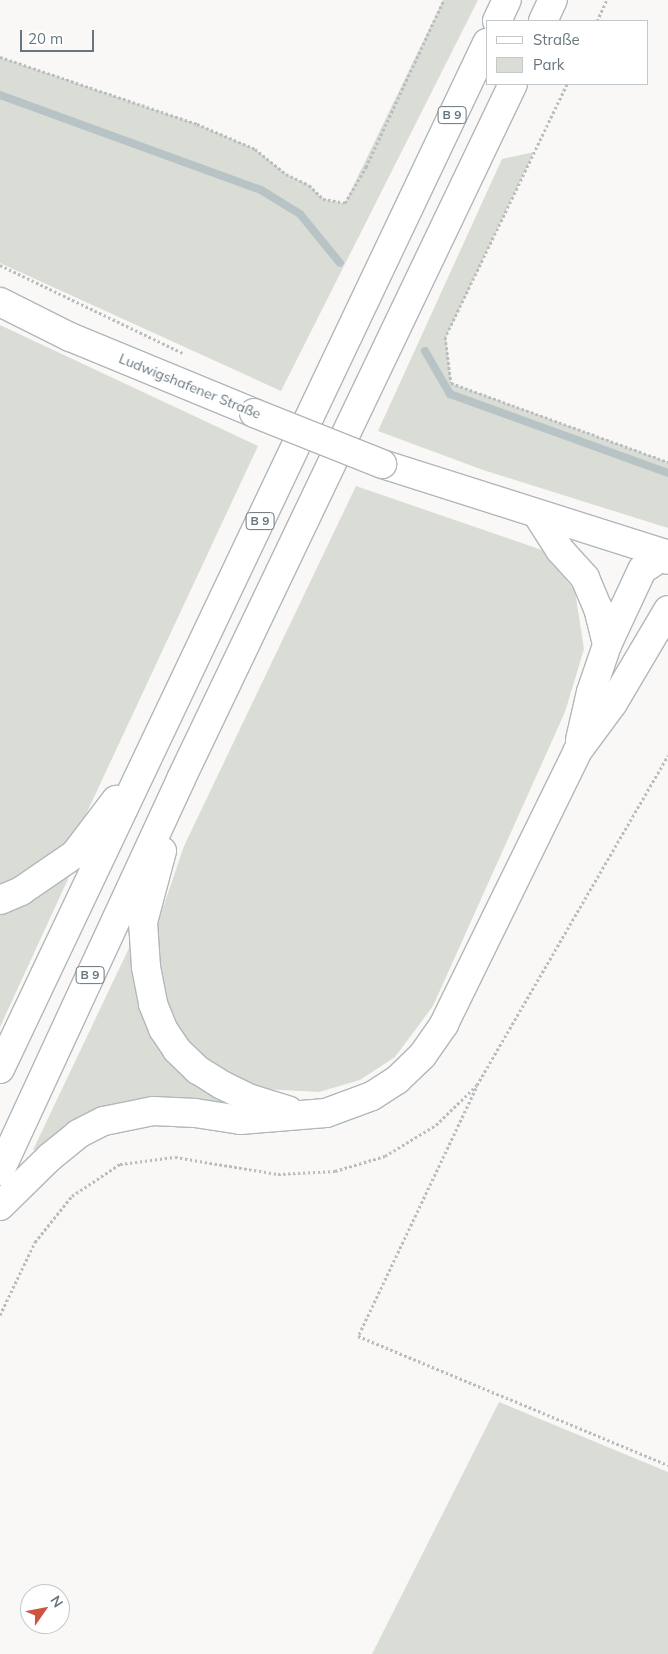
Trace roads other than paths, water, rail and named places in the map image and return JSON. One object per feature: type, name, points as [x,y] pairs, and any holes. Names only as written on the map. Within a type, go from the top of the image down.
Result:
[{"type":"main road","points":[[497,20],[507,0]]},
{"type":"main road","points":[[543,20],[553,0]]},
{"type":"main road","name":"B 9","points":[[0,1069],[150,755],[369,287],[486,45]]},
{"type":"main road","name":"B 9","points":[[0,1172],[181,779],[513,85]]},
{"type":"main road","name":"Ludwigshafener Straße","points":[[0,302],[70,337],[382,464],[667,557]]},
{"type":"main road","points":[[537,514],[560,550],[585,578],[598,608],[607,645]]},
{"type":"main road","points":[[577,752],[591,692],[607,645],[642,570],[667,557]]},
{"type":"main road","points":[[0,1206],[50,1157],[78,1134],[104,1121],[127,1115],[153,1112],[195,1113],[240,1120],[326,1113],[372,1096],[397,1080],[422,1056],[444,1024],[577,752],[613,703],[668,610]]},
{"type":"main road","points":[[0,900],[21,891],[75,854],[150,755]]},
{"type":"main road","points":[[181,779],[143,922],[146,967],[153,1004],[163,1029],[177,1050],[198,1070],[222,1085],[251,1099],[304,1115]]},
{"type":"waterway","points":[[0,95],[261,190],[300,214],[340,263]]},
{"type":"waterway","points":[[425,351],[450,394],[668,473]]}]
